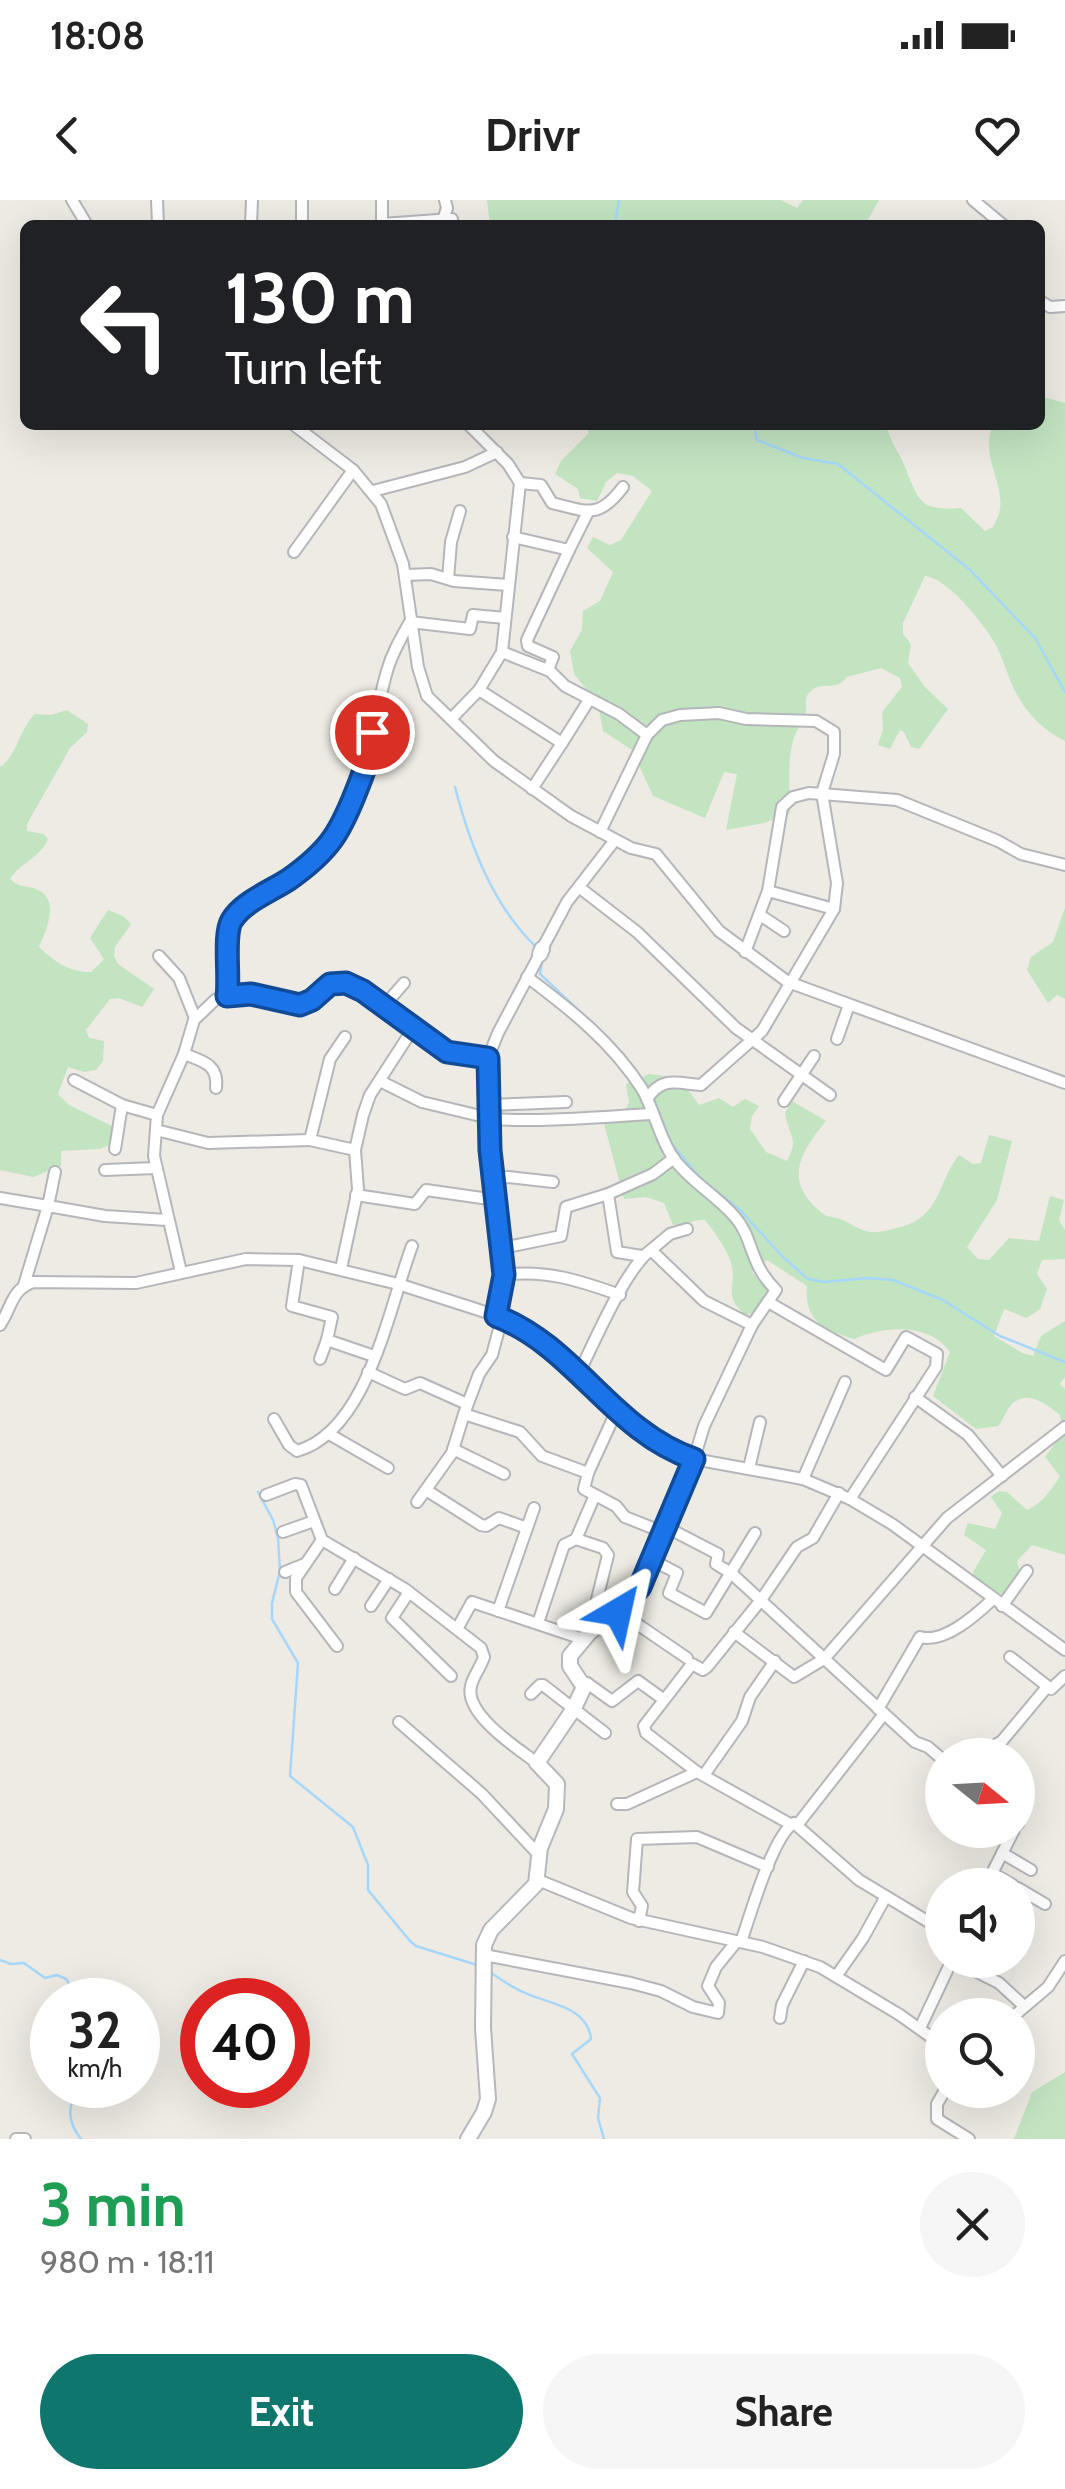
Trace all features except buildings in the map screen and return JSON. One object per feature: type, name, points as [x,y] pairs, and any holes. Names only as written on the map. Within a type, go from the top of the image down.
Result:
[{"type":"street","points":[[974,200],[997,220]]},
{"type":"street","points":[[301,430],[353,470],[372,491],[390,521],[405,575],[418,667],[427,696],[494,761],[600,832],[636,851],[656,854],[719,932],[788,982],[1065,1083]]},
{"type":"street","points":[[474,430],[520,482],[541,485],[547,490],[549,501],[588,512],[606,507],[623,487]]},
{"type":"street","points":[[372,491],[466,468],[497,452]]},
{"type":"street","points":[[294,552],[353,470]]},
{"type":"street","points":[[451,719],[479,690],[502,652],[520,482]]},
{"type":"street","points":[[448,579],[451,542],[460,510]]},
{"type":"street","points":[[548,670],[553,657],[528,646],[526,640],[588,512]]},
{"type":"street","points":[[513,537],[569,550]]},
{"type":"street","points":[[405,575],[432,574],[508,584]]},
{"type":"street","points":[[410,622],[470,628],[475,614],[505,618]]},
{"type":"street","points":[[227,996],[230,960],[226,938],[232,918],[318,856],[336,838],[347,819],[369,756],[390,663],[410,622]]},
{"type":"street","points":[[502,652],[548,670],[565,686],[619,714],[647,735]]},
{"type":"street","points":[[479,690],[562,743]]},
{"type":"street","points":[[532,789],[589,700]]},
{"type":"street","points":[[600,832],[647,735],[662,720],[699,713],[821,722],[834,732],[836,743],[822,793],[838,883],[834,909],[762,1031],[700,1086],[668,1081],[660,1083],[647,1099]]},
{"type":"street","points":[[745,952],[768,891],[782,807],[793,797],[822,793],[906,802],[998,840],[1021,854],[1065,865]]},
{"type":"street","points":[[416,1502],[441,1472],[453,1449],[466,1409],[492,1355],[499,1317],[504,1275],[493,1180],[488,1058],[558,916],[615,840]]},
{"type":"street","points":[[580,888],[637,932],[722,1016],[830,1095]]},
{"type":"street","points":[[768,891],[834,909]]},
{"type":"street","points":[[760,915],[784,931]]},
{"type":"street","points":[[159,956],[180,978],[195,1018]]},
{"type":"street","points":[[527,976],[584,1019],[622,1064],[647,1099],[674,1158],[694,1182],[737,1219],[756,1267],[776,1290],[752,1325],[704,1426],[694,1459],[636,1595],[586,1636],[569,1661],[584,1685]]},
{"type":"street","points":[[181,1272],[156,1168],[157,1115],[195,1018],[215,1000],[251,994],[300,1005],[330,984],[346,983],[447,1052],[488,1058]]},
{"type":"street","points":[[384,1006],[404,983]]},
{"type":"street","points":[[837,1039],[849,1004]]},
{"type":"street","points":[[341,1269],[356,1196],[355,1150],[363,1115],[414,1026]]},
{"type":"street","points":[[310,1140],[330,1058],[345,1036]]},
{"type":"street","points":[[184,1054],[211,1066],[218,1078],[216,1088]]},
{"type":"street","points":[[784,1100],[814,1056]]},
{"type":"street","points":[[74,1080],[122,1105],[157,1115]]},
{"type":"street","points":[[380,1081],[422,1102],[489,1118],[542,1120],[652,1114]]},
{"type":"street","points":[[488,1105],[566,1102]]},
{"type":"street","points":[[115,1149],[122,1105]]},
{"type":"street","points":[[156,1130],[208,1143],[310,1140],[355,1150]]},
{"type":"street","points":[[502,1248],[562,1236],[566,1207],[653,1174],[674,1158]]},
{"type":"street","points":[[106,1170],[156,1168]]},
{"type":"street","points":[[0,1325],[11,1299],[24,1285],[54,1172]]},
{"type":"street","points":[[493,1180],[553,1182]]},
{"type":"street","points":[[356,1196],[414,1204],[426,1190],[496,1200]]},
{"type":"street","points":[[608,1194],[617,1252],[647,1253],[704,1301],[752,1325]]},
{"type":"street","points":[[0,1198],[105,1216],[166,1220]]},
{"type":"street","points":[[578,1375],[647,1253],[670,1234],[688,1229]]},
{"type":"street","points":[[274,1419],[297,1451],[329,1434],[354,1401],[368,1372],[412,1246]]},
{"type":"street","points":[[24,1285],[42,1280],[136,1283],[246,1259],[299,1260],[398,1284],[499,1317],[538,1340],[646,1436],[694,1459],[803,1479],[844,1496],[922,1546],[1065,1650]]},
{"type":"street","points":[[299,1260],[291,1303],[295,1308],[332,1317],[320,1360]]},
{"type":"street","points":[[504,1275],[548,1272],[620,1296]]},
{"type":"street","points":[[768,1302],[886,1370],[906,1337],[937,1354],[936,1367],[813,1538],[798,1547],[762,1600],[707,1667],[704,1670],[692,1663],[643,1728],[701,1773],[794,1824],[859,1880],[925,1920]]},
{"type":"street","points":[[327,1340],[374,1356]]},
{"type":"street","points":[[368,1372],[405,1389],[422,1384],[466,1409],[520,1432],[542,1456],[588,1473]]},
{"type":"street","points":[[803,1479],[845,1382]]},
{"type":"street","points":[[916,1397],[968,1435],[1002,1476]]},
{"type":"street","points":[[616,1412],[583,1487],[616,1506],[625,1517],[665,1529],[718,1554],[716,1564],[762,1600],[915,1742],[925,1745]]},
{"type":"street","points":[[749,1468],[760,1422]]},
{"type":"street","points":[[734,1632],[798,1677],[824,1659],[947,1518],[1065,1427]]},
{"type":"street","points":[[329,1434],[388,1468]]},
{"type":"street","points":[[453,1449],[504,1474]]},
{"type":"street","points":[[266,1496],[300,1485],[322,1540],[409,1592],[481,1648],[484,1657],[470,1689],[475,1707],[493,1728],[553,1777],[558,1788],[556,1814],[539,1855],[538,1880],[488,1934],[483,1963],[488,2099],[468,2139]]},
{"type":"street","points":[[426,1490],[486,1526],[499,1518],[528,1528]]},
{"type":"street","points":[[576,1540],[595,1495]]},
{"type":"street","points":[[498,1611],[534,1508]]},
{"type":"street","points":[[283,1532],[314,1521]]},
{"type":"street","points":[[652,1560],[677,1573],[669,1593],[704,1614],[755,1534]]},
{"type":"street","points":[[322,1540],[296,1578],[296,1592],[336,1646]]},
{"type":"street","points":[[538,1623],[564,1545],[576,1540],[608,1553],[586,1636]]},
{"type":"street","points":[[335,1589],[354,1558]]},
{"type":"street","points":[[285,1572],[306,1564]]},
{"type":"street","points":[[483,1963],[631,1983],[718,2013],[719,2003],[708,1986],[710,1978],[739,1941],[768,1868],[794,1824],[881,1712],[920,1637],[929,1640],[960,1628],[998,1603],[1028,1571]]},
{"type":"street","points":[[371,1606],[389,1579]]},
{"type":"street","points":[[409,1592],[392,1618],[451,1676]]},
{"type":"street","points":[[457,1629],[472,1602],[586,1636]]},
{"type":"street","points":[[618,1612],[688,1658]]},
{"type":"street","points":[[1010,1657],[1047,1686],[1056,1688],[1065,1676]]},
{"type":"street","points":[[617,1804],[626,1804],[701,1773],[742,1720],[750,1697],[776,1661]]},
{"type":"street","points":[[584,1685],[587,1683],[616,1705],[635,1681],[663,1700]]},
{"type":"street","points":[[531,1694],[541,1684],[605,1733]]},
{"type":"street","points":[[537,1763],[573,1710],[584,1685]]},
{"type":"street","points":[[1004,1738],[1047,1686]]},
{"type":"street","points":[[399,1722],[482,1794],[539,1855]]},
{"type":"street","points":[[639,1921],[642,1906],[633,1892],[637,1839],[696,1837],[768,1868]]},
{"type":"street","points":[[995,1868],[1005,1848]]},
{"type":"street","points":[[1002,1854],[1028,1868]]},
{"type":"street","points":[[538,1880],[639,1921],[739,1941],[804,1961],[836,1975],[925,2032]]},
{"type":"street","points":[[836,1975],[886,1898]]},
{"type":"street","points":[[1035,1898],[1045,1904]]},
{"type":"street","points":[[1035,1998],[1065,1960]]},
{"type":"street","points":[[780,2018],[782,2005],[804,1961]]},
{"type":"street","points":[[920,2028],[944,1978]]},
{"type":"street","points":[[989,1978],[999,1983],[1010,1998]]},
{"type":"street","points":[[937,2108],[937,2119],[969,2139]]},
{"type":"street","points":[[16,2139],[26,2139]]},
{"type":"green space","points":[[487,200],[781,200],[797,208],[803,200],[879,200],[868,220],[489,220]]},
{"type":"green space","points":[[1045,397],[1065,403],[1065,741],[1039,723],[1023,705],[997,647],[975,616],[944,585],[925,576],[903,623],[903,634],[911,644],[908,663],[924,686],[948,709],[919,749],[911,747],[900,730],[890,749],[878,745],[883,729],[882,712],[902,687],[900,678],[881,668],[847,677],[839,684],[816,687],[807,695],[805,716],[791,750],[790,813],[726,830],[737,774],[724,772],[705,818],[653,796],[632,750],[603,731],[598,704],[574,674],[570,651],[582,630],[583,611],[600,601],[613,572],[587,548],[593,537],[610,545],[621,540],[652,491],[633,476],[617,473],[606,482],[597,501],[580,498],[578,489],[555,474],[561,461],[589,433],[587,430],[887,430],[923,502],[937,508],[961,508],[985,531],[993,527],[1000,501],[989,439],[992,430],[1045,430]]},
{"type":"green space","points":[[67,710],[88,724],[87,732],[70,748],[27,824],[27,831],[44,834],[48,839],[10,879],[42,892],[47,898],[50,913],[39,947],[69,968],[91,972],[104,959],[90,938],[108,910],[123,916],[131,924],[115,947],[114,956],[118,964],[154,989],[142,1007],[119,998],[110,999],[86,1030],[89,1038],[104,1041],[103,1061],[96,1070],[84,1072],[68,1067],[58,1094],[69,1105],[112,1126],[110,1145],[61,1151],[61,1166],[33,1177],[0,1170],[0,767],[11,756],[35,714]]},
{"type":"green space","points":[[1065,908],[1065,999],[1057,995],[1048,1003],[1027,970],[1031,957],[1053,942]]},
{"type":"green space","points":[[649,1074],[678,1082],[699,1105],[719,1098],[733,1107],[745,1099],[759,1106],[750,1129],[766,1152],[787,1161],[793,1141],[785,1113],[792,1101],[826,1121],[802,1158],[799,1181],[812,1204],[826,1216],[864,1231],[901,1227],[924,1215],[959,1155],[973,1164],[981,1163],[989,1135],[1012,1141],[997,1200],[967,1247],[978,1259],[989,1260],[1009,1238],[1039,1241],[1050,1196],[1064,1200],[1059,1220],[1065,1230],[1065,1259],[1042,1260],[1037,1274],[1047,1289],[1040,1309],[1027,1318],[1004,1309],[994,1336],[1033,1356],[1041,1336],[1065,1321],[1065,1377],[1060,1384],[1065,1389],[1065,1555],[1032,1545],[1017,1561],[1020,1573],[1003,1595],[976,1581],[973,1572],[986,1550],[964,1535],[968,1523],[995,1529],[1002,1513],[991,1497],[999,1491],[1007,1492],[1027,1510],[1050,1491],[1060,1476],[1045,1457],[1063,1433],[1060,1415],[1037,1400],[1024,1398],[1012,1404],[998,1426],[976,1429],[933,1396],[950,1352],[941,1342],[905,1329],[879,1331],[854,1339],[833,1332],[812,1315],[807,1286],[767,1260],[752,1272],[769,1291],[757,1311],[746,1315],[732,1296],[729,1257],[705,1220],[673,1225],[664,1203],[646,1197],[624,1199],[601,1112],[625,1111],[629,1102],[626,1084]]},
{"type":"green space","points":[[1065,2072],[1065,2139],[1014,2139],[1026,2108],[1035,2108],[1035,2090]]},
{"type":"waterway","points":[[616,220],[619,200]]},
{"type":"waterway","points":[[755,430],[757,440],[803,458],[838,464],[969,569],[1035,638],[1065,692]]},
{"type":"waterway","points":[[455,787],[485,874],[508,913],[537,948]]},
{"type":"waterway","points":[[542,962],[540,974],[591,1022]]},
{"type":"waterway","points":[[624,1056],[650,1089]]},
{"type":"waterway","points":[[653,1097],[671,1143],[701,1179],[739,1209],[808,1279],[893,1280],[943,1300],[1000,1336],[1065,1362]]},
{"type":"waterway","points":[[258,1492],[278,1538],[280,1571],[272,1619],[298,1663],[290,1776],[353,1827],[368,1865],[368,1890],[410,1941],[477,1965]]},
{"type":"waterway","points":[[0,1960],[24,1963],[45,1978]]},
{"type":"waterway","points":[[488,1971],[582,2019],[591,2039],[572,2054],[600,2098],[598,2118],[604,2139]]},
{"type":"waterway","points":[[45,1978],[64,1978]]},
{"type":"waterway","points":[[71,2108],[73,2126],[81,2139]]},
{"type":"route","points":[[372,732],[365,770],[336,838],[290,878],[232,918],[226,938],[230,960],[227,996],[251,994],[300,1005],[330,984],[346,983],[447,1052],[488,1058],[490,1150],[504,1275],[496,1316],[553,1350],[646,1436],[694,1459],[640,1587],[618,1612]]}]
